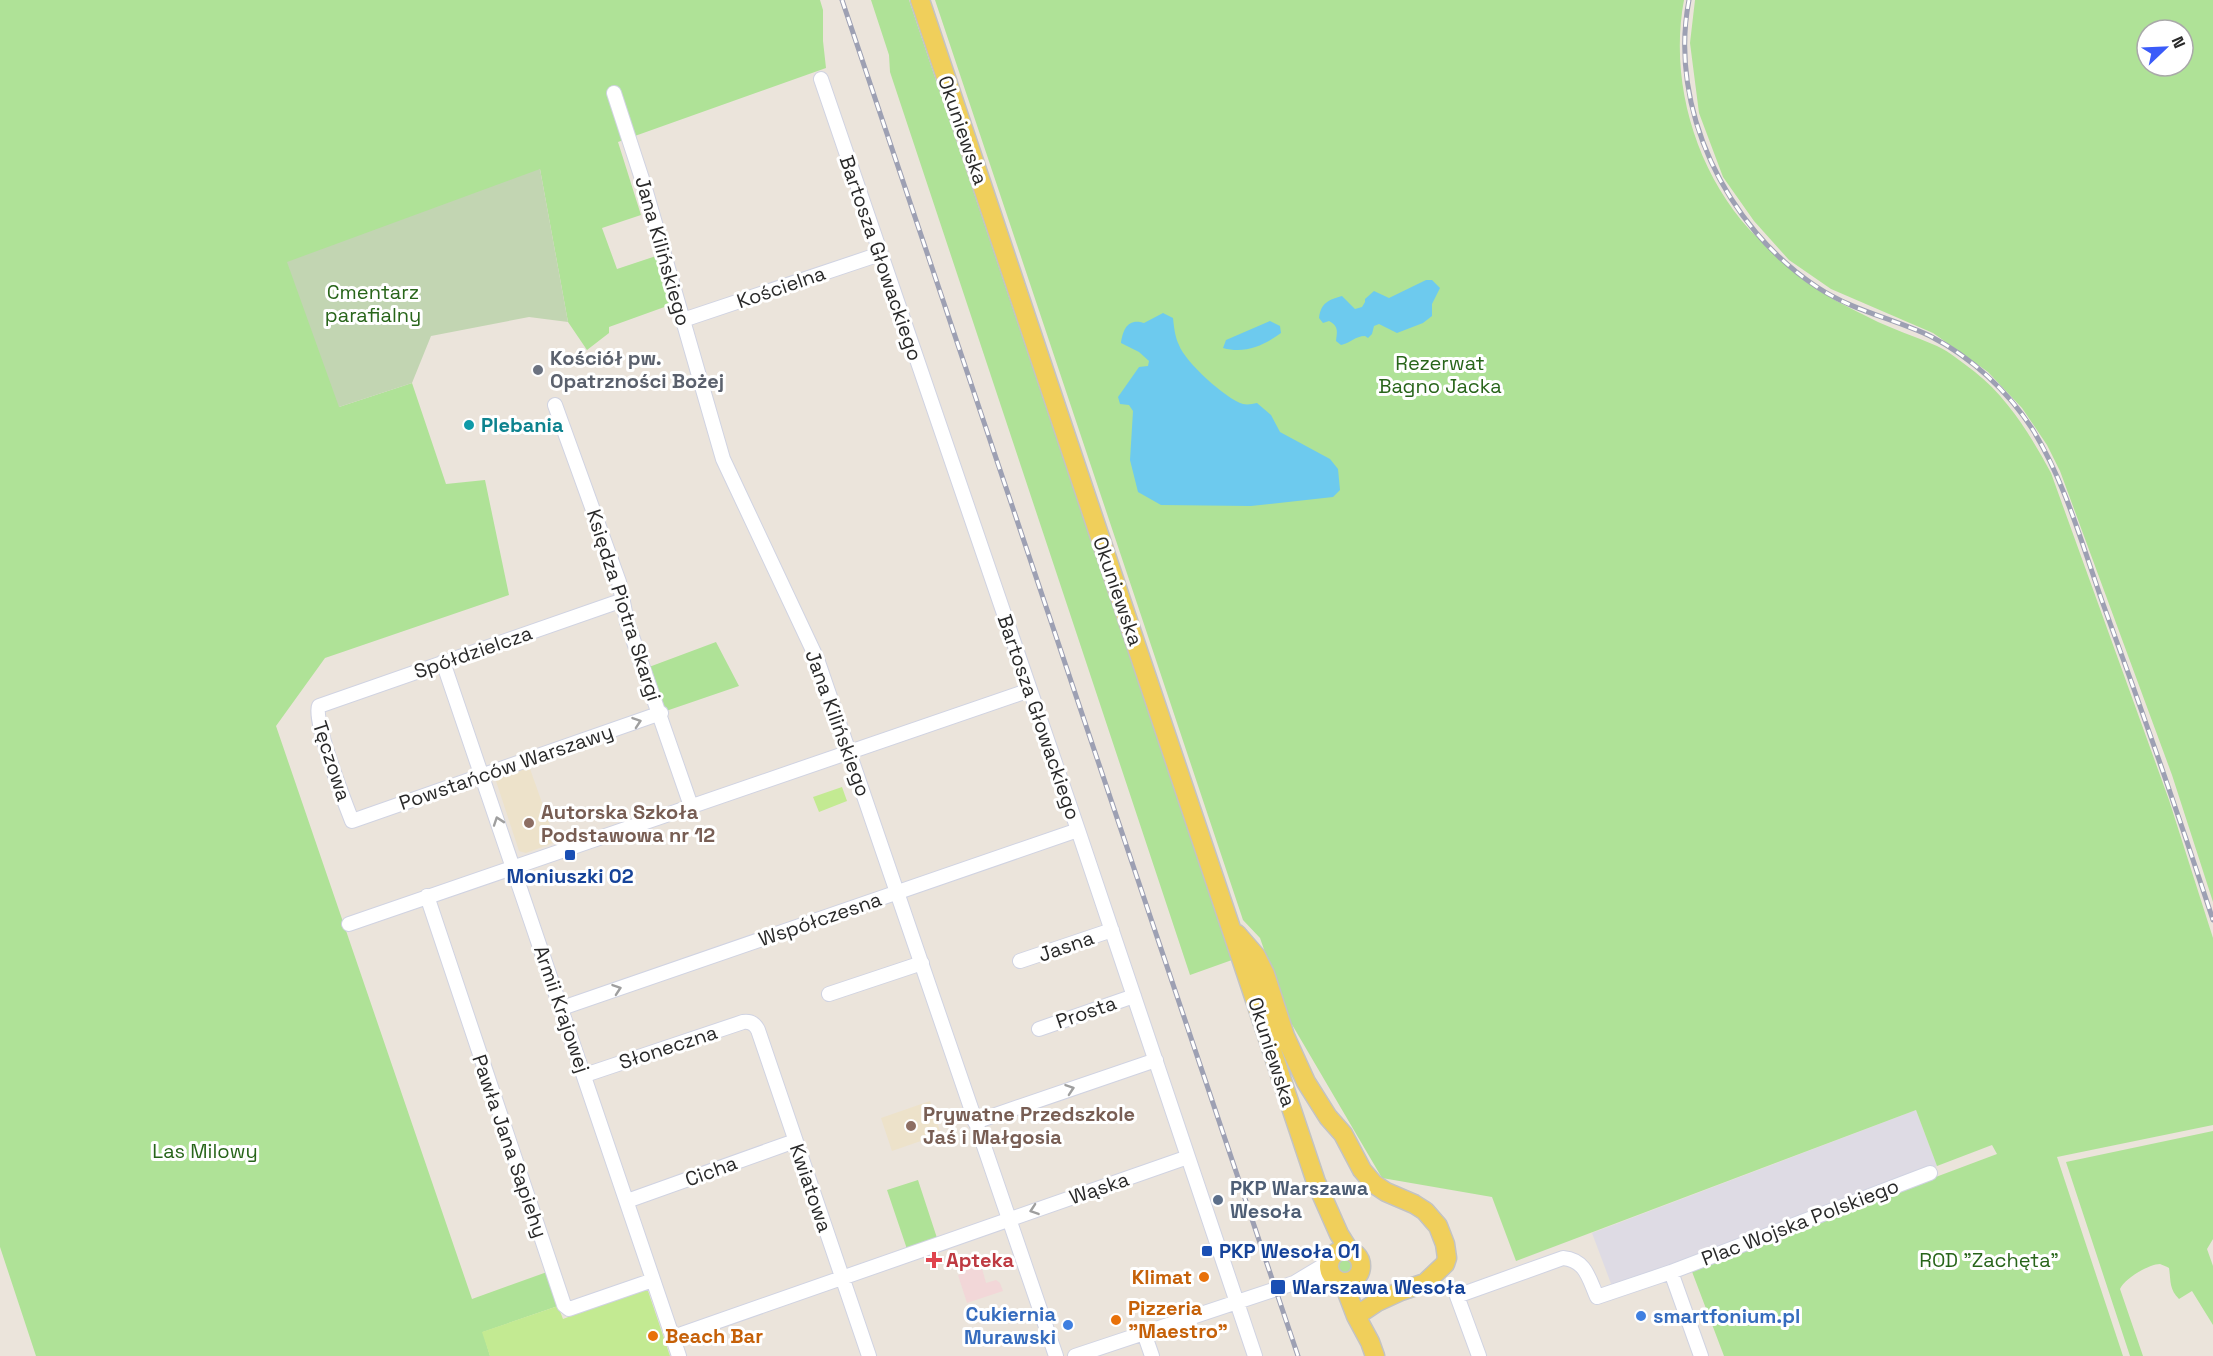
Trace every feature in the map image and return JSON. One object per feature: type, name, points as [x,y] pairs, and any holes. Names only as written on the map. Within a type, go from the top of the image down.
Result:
[{"type":"main road","name":"Okuniewska","points":[[920,0],[1316,1182],[1339,1271],[1361,1313],[1373,1349]]},
{"type":"main road","points":[[1231,928],[1246,942],[1256,956],[1285,1036],[1306,1082],[1328,1117],[1343,1134],[1362,1170],[1374,1184],[1386,1192],[1425,1211],[1436,1223],[1443,1236],[1447,1258],[1435,1276],[1361,1313]]},
{"type":"main road","name":"Okuniewska","points":[[1316,1182],[1339,1234],[1349,1250],[1360,1258],[1361,1268],[1339,1271]]},
{"type":"main road","points":[[1339,1271],[1337,1252],[1349,1250]]},
{"type":"street","name":"Bartosza Głowackiego","points":[[820,79],[1078,830],[1255,1356]]},
{"type":"street","name":"Jana Kilińskiego","points":[[614,93],[723,459],[816,659],[850,752],[1056,1356]]},
{"type":"street","name":"Kościelna","points":[[683,320],[880,254]]},
{"type":"street","name":"Księdza Piotra Skargi","points":[[555,405],[619,582],[627,622],[661,713],[691,806]]},
{"type":"street","name":"Spółdzielcza","points":[[324,704],[623,600]]},
{"type":"street","name":"Armii Krajowej","points":[[443,662],[679,1356]]},
{"type":"street","points":[[349,924],[1030,690]]},
{"type":"street","name":"Tęczowa","points":[[324,704],[317,709],[317,717],[352,822]]},
{"type":"street","name":"Powstańców Warszawy","points":[[352,822],[661,713]]},
{"type":"street","name":"Współczesna","points":[[562,1008],[1078,830]]},
{"type":"street","name":"Pawła Jana Sapiehy","points":[[427,896],[564,1305],[569,1309],[653,1280]]},
{"type":"street","name":"Jasna","points":[[1020,961],[1112,930]]},
{"type":"street","points":[[829,994],[922,963]]},
{"type":"street","name":"Prosta","points":[[1039,1029],[1134,996]]},
{"type":"street","name":"Słoneczna","points":[[585,1075],[743,1022],[752,1023]]},
{"type":"street","name":"Kwiatowa","points":[[752,1023],[759,1030],[869,1356]]},
{"type":"street","points":[[975,1122],[1156,1060]]},
{"type":"street","name":"Cicha","points":[[627,1201],[795,1141]]},
{"type":"street","name":"Wąska","points":[[673,1337],[1188,1157]]},
{"type":"street","name":"Plac Wojska Polskiego","points":[[1479,1356],[1457,1296],[1560,1258],[1572,1259],[1583,1266],[1597,1297],[1671,1272],[1930,1173]]},
{"type":"street","points":[[1075,1356],[1294,1283],[1339,1271]]},
{"type":"street","points":[[1671,1272],[1701,1356]]},
{"type":"street","points":[[1144,1332],[1152,1356]]},
{"type":"shaded area","name":"Autorska Szkoła Podstawowa nr 12","points":[[529,766],[556,842],[526,853],[519,851],[496,781],[500,775]]},
{"type":"shaded area","name":"Prywatne Przedszkole Jaś i Małgosia","points":[[930,1101],[941,1134],[892,1151],[881,1118]]},
{"type":"shaded area","points":[[1916,1110],[1937,1166],[1613,1289],[1592,1233]]},
{"type":"shaded area","points":[[974,1252],[977,1262],[980,1261],[986,1283],[996,1280],[1003,1291],[967,1303],[958,1275],[961,1274],[957,1258]]},
{"type":"green space","name":"Las Milowy","points":[[0,0],[820,0],[823,10],[826,68],[618,142],[641,215],[602,228],[617,269],[656,256],[670,305],[609,327],[609,333],[587,350],[568,322],[540,169],[339,407],[412,383],[446,484],[485,480],[509,595],[325,658],[276,726],[472,1299],[547,1272],[558,1306],[483,1332],[490,1356],[36,1356],[0,1247]]},
{"type":"green space","points":[[871,0],[909,0],[1232,960],[1190,975],[890,72],[889,55]]},
{"type":"green space","points":[[935,0],[1684,0],[1680,30],[1680,61],[1684,92],[1701,151],[1730,205],[1752,232],[1820,291],[1878,322],[1942,348],[1975,372],[1987,382],[2018,418],[2035,445],[2051,473],[2169,800],[2213,938],[2213,1125],[2057,1157],[2123,1356],[1724,1356],[1691,1269],[1997,1154],[1992,1145],[1937,1166],[1916,1110],[1516,1261],[1492,1197],[1382,1178],[1287,1016],[1260,938],[1243,920]]},
{"type":"green space","points":[[1695,0],[2213,0],[2213,902],[2172,775],[2060,471],[2047,445],[2022,408],[1988,372],[1933,333],[1831,289],[1789,260],[1754,221],[1723,177],[1699,113],[1690,43]]},
{"type":"green space","name":"Cmentarz parafialny","points":[[540,169],[568,322],[529,317],[431,336],[412,383],[339,407],[287,262]]},
{"type":"green space","points":[[716,642],[739,686],[666,711],[649,667]]},
{"type":"green space","points":[[842,787],[847,801],[819,812],[813,797]]},
{"type":"green space","points":[[2213,1131],[2213,1239],[2207,1249],[2213,1266],[2213,1325],[2192,1291],[2179,1299],[2171,1285],[2169,1268],[2160,1264],[2150,1266],[2132,1277],[2120,1289],[2143,1356],[2130,1356],[2066,1162]]},
{"type":"green space","points":[[918,1180],[937,1238],[907,1249],[887,1190]]},
{"type":"green space","points":[[1341,1257],[1349,1257],[1354,1262],[1352,1273],[1341,1275],[1336,1270],[1336,1262]]},
{"type":"green space","points":[[647,1288],[670,1356],[490,1356],[482,1332],[558,1306],[563,1319]]},
{"type":"water","points":[[1426,280],[1432,280],[1440,288],[1432,304],[1432,316],[1423,323],[1397,333],[1379,324],[1374,326],[1368,338],[1362,336],[1341,345],[1336,341],[1337,330],[1334,325],[1329,321],[1323,323],[1319,318],[1323,306],[1337,297],[1342,296],[1355,309],[1362,307],[1365,299],[1374,291],[1389,298]]},
{"type":"water","points":[[1163,313],[1173,318],[1177,339],[1183,352],[1207,379],[1236,401],[1245,404],[1257,403],[1271,415],[1280,432],[1330,459],[1338,469],[1340,490],[1333,497],[1251,506],[1161,505],[1138,492],[1130,460],[1133,411],[1129,405],[1120,404],[1118,397],[1139,367],[1148,366],[1149,361],[1139,352],[1121,343],[1123,333],[1130,323],[1144,323]]},
{"type":"water","points":[[1270,321],[1280,326],[1281,333],[1267,342],[1254,348],[1231,350],[1223,348],[1226,340]]},
{"type":"railway","points":[[842,0],[1298,1356]]},
{"type":"railway","points":[[1689,0],[1685,41],[1687,82],[1696,122],[1711,162],[1731,198],[1756,232],[1785,262],[1817,287],[1844,302],[1930,336],[1960,354],[1988,376],[2033,430],[2072,514],[2213,920]]},
{"type":"place","name":"Kościół pw. Opatrzności Bożej","points":[[538,370]]},
{"type":"place","name":"Plebania","points":[[469,425]]},
{"type":"place","name":"Autorska Szkoła Podstawowa nr 12","points":[[529,823]]},
{"type":"place","name":"Moniuszki 02","points":[[570,855]]},
{"type":"place","name":"Prywatne Przedszkole Jaś i Małgosia","points":[[911,1126]]},
{"type":"place","name":"PKP Warszawa Wesoła","points":[[1218,1200]]},
{"type":"place","name":"PKP Wesoła 01","points":[[1207,1251]]},
{"type":"place","name":"Apteka","points":[[934,1260]]},
{"type":"place","name":"Klimat","points":[[1204,1277]]},
{"type":"place","name":"Warszawa Wesoła","points":[[1278,1287]]},
{"type":"place","name":"smartfonium.pl","points":[[1641,1316]]},
{"type":"place","name":"Pizzeria \"Maestro\"","points":[[1116,1320]]},
{"type":"place","name":"Cukiernia Murawski","points":[[1068,1325]]},
{"type":"place","name":"Beach Bar","points":[[653,1336]]},
{"type":"park label","name":"Rezerwat Bagno Jacka","points":[[1440,374]]},
{"type":"park label","name":"ROD \"Zachęta\"","points":[[1989,1260]]}]
